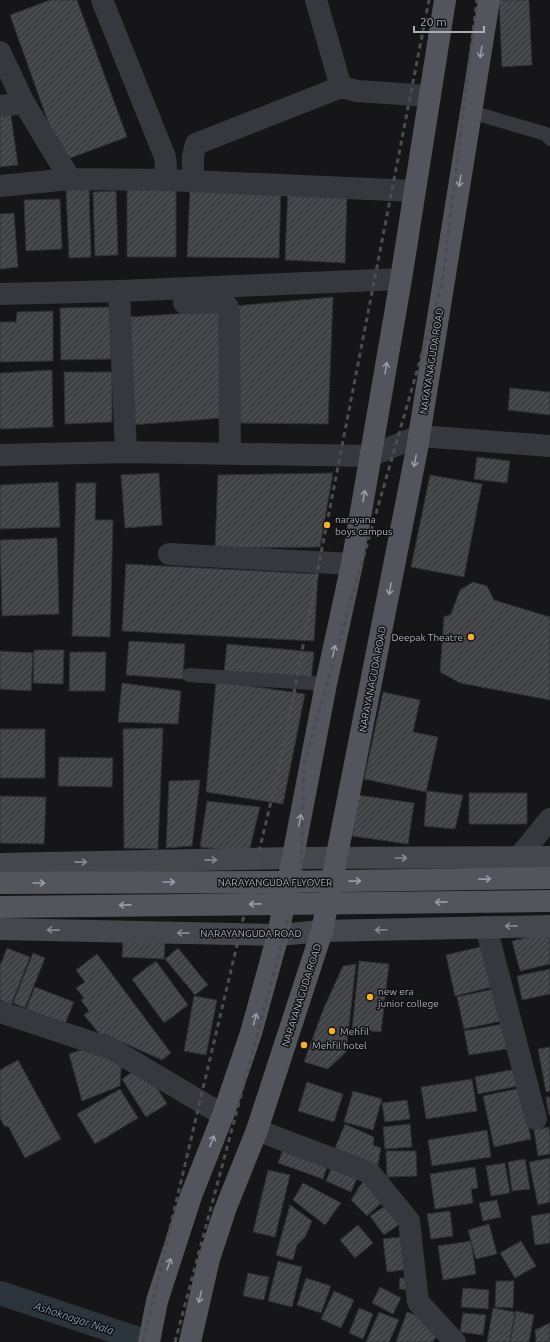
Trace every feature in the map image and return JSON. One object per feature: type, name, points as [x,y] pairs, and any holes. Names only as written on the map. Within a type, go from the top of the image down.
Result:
[{"type":"main road","points":[[149,1342],[157,1301],[191,1196],[223,1114],[251,1033],[278,934],[326,684],[352,564],[401,279],[445,0]]},
{"type":"main road","name":"NARAYANAGUDA ROAD","points":[[190,1342],[208,1259],[225,1210],[257,1130],[322,931],[419,436],[489,0]]},
{"type":"main road","name":"NARAYANGUDA FLYOVER","points":[[0,883],[276,882],[550,878]]},
{"type":"main road","points":[[0,907],[550,901]]},
{"type":"street","points":[[102,0],[165,157],[167,180]]},
{"type":"street","points":[[316,0],[340,87]]},
{"type":"street","points":[[0,52],[24,103],[70,179]]},
{"type":"street","points":[[193,181],[193,156],[196,144],[340,87],[357,91],[429,96]]},
{"type":"street","points":[[0,106],[24,103]]},
{"type":"street","points":[[0,186],[70,179],[167,180],[414,191]]},
{"type":"street","points":[[120,298],[401,279]]},
{"type":"street","points":[[0,294],[223,302],[228,307],[229,313],[230,454]]},
{"type":"street","points":[[120,298],[126,452]]},
{"type":"street","points":[[0,455],[126,452],[370,456],[419,436],[550,446]]},
{"type":"street","points":[[169,554],[352,564]]},
{"type":"street","points":[[518,858],[550,820]]},
{"type":"street","points":[[0,864],[292,858],[550,857]]},
{"type":"street","name":"NARAYANGUDA ROAD","points":[[0,929],[278,934],[322,931],[550,926]]},
{"type":"street","points":[[486,927],[536,1119]]},
{"type":"street","points":[[0,1012],[112,1049],[223,1114]]},
{"type":"street","points":[[257,1130],[370,1173],[409,1221],[418,1302],[455,1342]]},
{"type":"lane","points":[[471,112],[546,134],[550,139]]},
{"type":"lane","points":[[188,675],[326,684]]},
{"type":"building","points":[[50,0],[77,0],[127,137],[62,161],[10,15]]},
{"type":"building","points":[[499,0],[529,0],[532,65],[502,67]]},
{"type":"building","points":[[10,109],[18,165],[0,167],[0,111]]},
{"type":"building","points":[[288,187],[347,189],[345,263],[285,260]]},
{"type":"building","points":[[176,188],[176,257],[127,257],[127,189]]},
{"type":"building","points":[[190,188],[281,189],[279,258],[187,257]]},
{"type":"building","points":[[89,189],[91,257],[69,258],[66,190]]},
{"type":"building","points":[[116,191],[118,255],[95,256],[93,192]]},
{"type":"building","points":[[60,199],[62,249],[26,251],[24,200]]},
{"type":"building","points":[[14,213],[18,267],[0,269],[0,214]]},
{"type":"building","points":[[333,297],[328,424],[233,423],[235,306]]},
{"type":"building","points":[[110,307],[111,359],[61,360],[60,308]]},
{"type":"building","points":[[53,311],[53,361],[0,362],[0,322],[16,322],[17,312]]},
{"type":"building","points":[[221,311],[223,418],[131,425],[129,317]]},
{"type":"building","points":[[52,370],[53,427],[0,429],[0,373]]},
{"type":"building","points":[[64,372],[112,372],[112,422],[65,424]]},
{"type":"building","points":[[510,388],[550,392],[550,415],[508,410]]},
{"type":"building","points":[[477,457],[510,461],[507,483],[474,479]]},
{"type":"building","points":[[159,473],[162,525],[125,528],[121,475]]},
{"type":"building","points":[[333,473],[320,547],[215,548],[218,475]]},
{"type":"building","points":[[430,475],[482,484],[464,577],[411,567]]},
{"type":"building","points":[[58,482],[60,527],[0,529],[0,485]]},
{"type":"building","points":[[76,483],[96,483],[95,520],[113,520],[110,637],[72,636]]},
{"type":"building","points":[[57,538],[59,614],[2,616],[0,540]]},
{"type":"building","points":[[126,564],[318,574],[314,641],[122,631]]},
{"type":"building","points":[[473,582],[487,586],[494,600],[550,617],[550,700],[460,683],[440,672],[444,617],[451,614],[460,590]]},
{"type":"building","points":[[129,641],[185,644],[183,679],[126,675]]},
{"type":"building","points":[[227,644],[314,652],[311,680],[224,672]]},
{"type":"building","points":[[34,650],[64,650],[63,684],[33,683]]},
{"type":"building","points":[[0,651],[33,653],[31,691],[0,689]]},
{"type":"building","points":[[70,652],[106,652],[105,691],[69,691]]},
{"type":"building","points":[[216,681],[305,694],[283,804],[206,792]]},
{"type":"building","points":[[122,683],[181,691],[178,724],[118,722]]},
{"type":"building","points":[[383,692],[420,700],[413,732],[438,737],[426,792],[364,779]]},
{"type":"building","points":[[163,728],[158,849],[124,848],[123,729]]},
{"type":"building","points":[[0,729],[45,729],[45,778],[0,778]]},
{"type":"building","points":[[59,757],[113,758],[112,787],[58,786]]},
{"type":"building","points":[[200,780],[192,846],[166,848],[169,781]]},
{"type":"building","points":[[427,791],[463,795],[455,829],[424,826]]},
{"type":"building","points":[[469,793],[527,793],[527,824],[469,824]]},
{"type":"building","points":[[358,795],[414,803],[408,844],[352,836]]},
{"type":"building","points":[[0,796],[46,797],[44,844],[0,843]]},
{"type":"building","points":[[207,801],[260,807],[249,852],[200,847]]},
{"type":"building","points":[[550,932],[550,964],[520,971],[512,941]]},
{"type":"building","points":[[123,941],[165,943],[164,959],[122,957]]},
{"type":"building","points":[[484,946],[492,987],[455,996],[446,955]]},
{"type":"building","points":[[7,948],[30,957],[11,1005],[0,1000],[0,966]]},
{"type":"building","points":[[178,948],[208,985],[195,995],[165,959]]},
{"type":"building","points":[[33,953],[45,958],[25,1008],[13,1003]]},
{"type":"building","points":[[97,954],[171,1053],[162,1060],[104,1034],[101,1036],[84,1015],[89,1011],[81,1000],[84,998],[76,988],[85,982],[76,970]]},
{"type":"building","points":[[156,961],[188,1005],[164,1023],[132,979]]},
{"type":"building","name":"new era junior college","points":[[359,961],[389,964],[381,1032],[352,1029]]},
{"type":"building","name":"Mehfil","points":[[356,964],[346,1052],[328,1069],[304,1062],[323,1010],[343,966]]},
{"type":"building","points":[[550,969],[550,994],[522,1000],[517,976]]},
{"type":"building","points":[[35,987],[74,1002],[65,1024],[26,1009]]},
{"type":"building","points":[[494,989],[501,1021],[464,1029],[457,997]]},
{"type":"building","points":[[194,996],[217,1000],[206,1055],[184,1051]]},
{"type":"building","points":[[503,1024],[507,1049],[469,1055],[464,1031]]},
{"type":"building","points":[[92,1046],[122,1056],[120,1086],[82,1101],[69,1054]]},
{"type":"building","points":[[550,1047],[550,1091],[546,1092],[538,1049]]},
{"type":"building","points":[[18,1060],[61,1139],[25,1158],[8,1126],[5,1127],[0,1118],[0,1070]]},
{"type":"building","points":[[143,1065],[167,1104],[146,1117],[122,1079]]},
{"type":"building","points":[[515,1069],[518,1086],[478,1094],[475,1077]]},
{"type":"building","points":[[472,1079],[477,1111],[426,1119],[421,1087]]},
{"type":"building","points":[[307,1082],[343,1094],[334,1122],[298,1111]]},
{"type":"building","points":[[521,1088],[531,1139],[494,1147],[483,1096]]},
{"type":"building","points":[[120,1089],[138,1118],[95,1144],[77,1114]]},
{"type":"building","points":[[353,1091],[382,1099],[373,1130],[344,1122]]},
{"type":"building","points":[[546,1097],[550,1097],[549,1115]]},
{"type":"building","points":[[407,1100],[410,1119],[385,1122],[382,1103]]},
{"type":"building","points":[[345,1124],[374,1137],[373,1145],[381,1148],[377,1169],[335,1148]]},
{"type":"building","points":[[410,1124],[412,1147],[385,1149],[383,1127]]},
{"type":"building","points":[[549,1127],[550,1154],[538,1156],[534,1130]]},
{"type":"building","points":[[487,1130],[491,1157],[432,1166],[428,1140]]},
{"type":"building","points":[[287,1138],[331,1154],[323,1179],[278,1163]]},
{"type":"building","points":[[386,1151],[416,1151],[417,1176],[387,1177]]},
{"type":"building","points":[[336,1157],[361,1169],[351,1192],[326,1181]]},
{"type":"building","points":[[550,1158],[550,1202],[538,1205],[529,1162]]},
{"type":"building","points":[[525,1159],[530,1189],[512,1191],[508,1162]]},
{"type":"building","points":[[505,1163],[510,1193],[491,1196],[486,1166]]},
{"type":"building","points":[[475,1167],[478,1188],[471,1189],[473,1203],[435,1209],[430,1174]]},
{"type":"building","points":[[268,1170],[290,1175],[275,1237],[253,1232]]},
{"type":"building","points":[[369,1172],[396,1190],[367,1216],[351,1200]]},
{"type":"building","points":[[303,1183],[341,1203],[325,1225],[293,1200]]},
{"type":"building","points":[[399,1197],[412,1215],[384,1235],[370,1216]]},
{"type":"building","points":[[497,1200],[501,1217],[483,1221],[479,1203]]},
{"type":"building","points":[[290,1205],[312,1221],[305,1237],[297,1245],[293,1260],[276,1255]]},
{"type":"building","points":[[450,1211],[453,1236],[431,1239],[427,1214]]},
{"type":"building","points":[[550,1213],[550,1243],[535,1245],[531,1216]]},
{"type":"building","points":[[489,1224],[497,1254],[476,1259],[468,1230]]},
{"type":"building","points":[[358,1225],[373,1243],[355,1258],[340,1240]]},
{"type":"building","points":[[417,1235],[421,1268],[387,1272],[383,1239]]},
{"type":"building","points":[[471,1241],[476,1274],[443,1280],[438,1246]]},
{"type":"building","points":[[521,1241],[536,1266],[515,1278],[500,1253]]},
{"type":"building","points":[[278,1261],[302,1267],[292,1307],[268,1301]]},
{"type":"building","points":[[248,1273],[269,1277],[264,1300],[243,1296]]},
{"type":"building","points":[[306,1278],[331,1286],[321,1313],[297,1305]]},
{"type":"building","points":[[400,1278],[419,1279],[418,1290],[399,1289]]},
{"type":"building","points":[[496,1281],[514,1281],[513,1308],[495,1307]]},
{"type":"building","points":[[380,1287],[401,1298],[393,1314],[372,1303]]},
{"type":"building","points":[[463,1288],[489,1290],[488,1309],[461,1307]]},
{"type":"building","points":[[334,1291],[354,1300],[341,1328],[321,1319]]},
{"type":"building","points":[[359,1308],[373,1314],[363,1339],[349,1333]]},
{"type":"building","points":[[493,1308],[515,1312],[510,1342],[487,1342]]},
{"type":"building","points":[[516,1311],[534,1315],[529,1342],[510,1342]]},
{"type":"building","points":[[379,1312],[399,1320],[389,1342],[366,1342]]},
{"type":"building","points":[[407,1312],[443,1325],[433,1342],[396,1342]]},
{"type":"building","points":[[463,1313],[486,1315],[483,1335],[460,1332]]},
{"type":"building","points":[[550,1323],[550,1342],[536,1342],[535,1330]]},
{"type":"waterway","name":"Ashoknagar Nala","points":[[0,1293],[147,1342]]},
{"type":"railway","points":[[143,1342],[281,759],[429,0]]},
{"type":"railway","points":[[175,1342],[301,871],[304,764],[442,284],[477,0]]},
{"type":"place","name":"narayana boys campus","points":[[327,525]]},
{"type":"place","name":"Deepak Theatre","points":[[471,637]]},
{"type":"place","name":"new era junior college","points":[[370,997]]},
{"type":"place","name":"Mehfil","points":[[332,1031]]},
{"type":"place","name":"Mehfil hotel","points":[[304,1045]]}]
